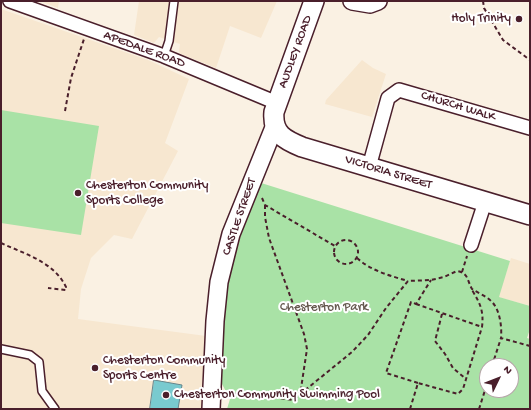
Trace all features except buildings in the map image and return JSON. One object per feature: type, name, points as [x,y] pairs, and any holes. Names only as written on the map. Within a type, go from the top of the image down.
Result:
[{"type":"main road","name":"AUDLEY ROAD","points":[[278,103],[314,1]]},
{"type":"main road","points":[[275,125],[274,119],[278,103]]},
{"type":"main road","name":"VICTORIA STREET","points":[[275,125],[282,137],[290,142],[530,215]]},
{"type":"street","name":"APEDALE ROAD","points":[[10,1],[46,7],[87,29],[164,56],[278,103]]},
{"type":"street","points":[[352,1],[370,4],[378,1]]},
{"type":"street","name":"CHURCH WALK","points":[[369,167],[388,98],[399,90],[530,128]]},
{"type":"street","name":"CASTLE STREET","points":[[211,401],[215,321],[219,282],[231,234],[275,125]]},
{"type":"street","points":[[471,245],[485,202]]},
{"type":"lane","points":[[164,56],[170,40],[174,1]]},
{"type":"lane","points":[[1,349],[30,355],[39,362],[42,391],[55,409]]},
{"type":"path","points":[[483,1],[484,8],[503,40],[530,60]]},
{"type":"path","points":[[65,111],[71,78],[87,29]]},
{"type":"path","points":[[252,180],[260,187],[262,199],[265,205],[265,217],[269,238],[304,334],[307,349],[300,396]]},
{"type":"path","points":[[265,205],[335,246]]},
{"type":"path","points":[[350,240],[357,246],[357,258],[352,263],[340,263],[335,257],[335,246],[342,241],[350,240]]},
{"type":"path","points":[[1,243],[50,267],[61,276],[66,290],[48,288]]},
{"type":"path","points":[[462,272],[471,245]]},
{"type":"path","points":[[357,258],[364,264],[408,282],[431,280],[444,277],[453,272],[462,272],[468,278],[482,311],[482,327],[463,389],[458,394],[386,373],[411,302],[482,327]]},
{"type":"path","points":[[416,304],[431,280]]},
{"type":"path","points":[[211,401],[258,395],[293,400],[300,396],[352,352],[368,334],[386,308],[408,282]]},
{"type":"path","points":[[472,289],[492,302],[499,316],[502,326],[501,338],[495,358]]},
{"type":"path","points":[[442,314],[435,341],[453,368],[466,379]]},
{"type":"path","points":[[501,338],[530,346]]},
{"type":"path","points":[[410,409],[418,383]]},
{"type":"path","points":[[479,409],[483,398]]},
{"type":"shaded area","points":[[40,1],[59,1],[58,8]]},
{"type":"shaded area","points":[[139,1],[277,1],[261,38],[230,26],[216,68],[181,54],[179,52],[180,44],[159,37],[154,43],[134,35]]},
{"type":"shaded area","name":"Chesterton Community Sports College","points":[[1,9],[148,60],[189,79],[165,143],[178,151],[132,239],[114,235],[91,258],[81,289],[78,319],[206,336],[202,409],[1,409]]},
{"type":"shaded area","points":[[362,60],[373,68],[386,74],[372,117],[325,104],[326,100]]},
{"type":"shaded area","points":[[511,258],[530,264],[530,306],[498,297]]},
{"type":"green space","points":[[1,110],[99,126],[81,235],[1,223]]},
{"type":"green space","name":"Chesterton Park","points":[[258,182],[510,261],[499,297],[530,306],[530,329],[527,338],[530,339],[530,409],[227,409],[230,399],[222,384],[224,287],[233,244]]},
{"type":"water","name":"Chesterton Community Swimming Pool","points":[[154,380],[182,385],[178,409],[150,409]]},
{"type":"place","name":"Holy Trinity","points":[[519,19]]},
{"type":"place","name":"Chesterton Community Sports College","points":[[78,193]]},
{"type":"place","name":"Chesterton Community Sports Centre","points":[[95,368]]},
{"type":"place","name":"Chesterton Community Swimming Pool","points":[[166,395]]}]
